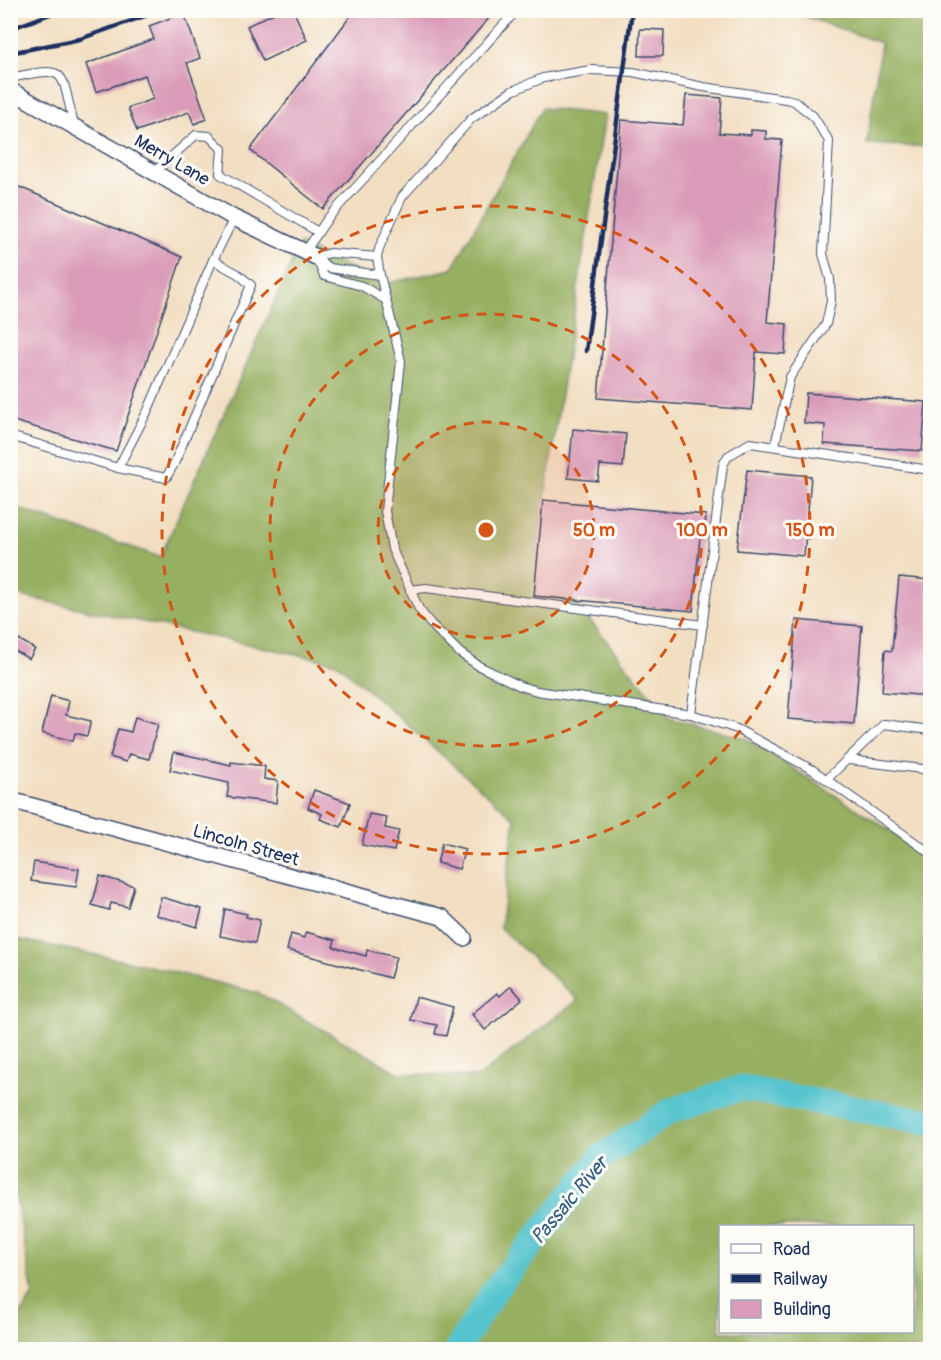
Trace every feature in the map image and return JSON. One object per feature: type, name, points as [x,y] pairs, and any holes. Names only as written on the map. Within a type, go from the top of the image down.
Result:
[{"type":"street","name":"Merry Lane","points":[[10,90],[234,218],[310,255]]},
{"type":"street","name":"Lincoln Street","points":[[10,800],[442,917],[464,938]]},
{"type":"lane","points":[[310,255],[318,232],[328,218],[516,10]]},
{"type":"lane","points":[[10,78],[47,70],[55,71],[62,77],[74,127]]},
{"type":"lane","points":[[775,445],[790,377],[826,324],[831,301],[830,279],[823,254],[830,141],[819,123],[794,101],[633,72],[584,70],[543,78],[494,102],[471,119],[402,196],[386,229],[377,258],[400,361],[385,510],[392,549],[410,590],[430,623],[460,653],[498,676],[520,686],[537,691],[691,714],[737,729],[797,760],[827,779],[930,853]]},
{"type":"lane","points":[[154,172],[196,135],[209,136],[222,149],[220,174],[318,232]]},
{"type":"lane","points":[[118,468],[148,410],[213,260],[234,218]]},
{"type":"lane","points":[[310,255],[330,253],[377,258]]},
{"type":"lane","points":[[310,255],[329,268],[380,275]]},
{"type":"lane","points":[[310,255],[324,276],[362,286],[386,300]]},
{"type":"lane","points":[[10,436],[118,468],[166,478],[251,285],[238,274],[213,260]]},
{"type":"lane","points":[[691,714],[723,465],[737,449],[750,443],[775,445],[798,452],[930,470]]},
{"type":"lane","points":[[410,590],[426,588],[703,626]]},
{"type":"lane","points":[[827,779],[850,760],[884,724],[930,730]]},
{"type":"lane","points":[[850,760],[930,770]]},
{"type":"green space","points":[[790,11],[930,11],[930,147],[867,144],[881,43]]},
{"type":"green space","points":[[542,108],[605,115],[536,554],[669,718],[747,739],[930,856],[930,1349],[11,1349],[11,1329],[33,1295],[11,1169],[11,938],[141,964],[258,993],[399,1073],[478,1077],[578,1000],[500,928],[515,819],[337,663],[11,594],[11,506],[160,557],[300,244],[384,284],[452,269]]},
{"type":"building","points":[[280,10],[293,10],[307,40],[263,61],[247,26]]},
{"type":"building","points":[[355,10],[496,10],[323,209],[250,150]]},
{"type":"building","points":[[184,13],[200,58],[187,63],[207,119],[194,124],[189,112],[137,131],[128,108],[153,99],[145,75],[96,92],[86,64],[154,39],[149,26]]},
{"type":"building","points":[[640,29],[664,30],[663,56],[639,56]]},
{"type":"building","points":[[686,95],[722,98],[719,133],[751,135],[751,130],[766,131],[766,139],[782,140],[767,322],[787,324],[785,354],[756,352],[752,410],[598,398],[621,120],[683,125]]},
{"type":"building","points":[[10,183],[182,257],[116,451],[10,420]]},
{"type":"building","points":[[806,393],[926,402],[922,451],[824,444],[825,425],[804,423]]},
{"type":"building","points":[[573,429],[626,434],[623,467],[600,465],[598,481],[568,478]]},
{"type":"building","points":[[747,470],[811,476],[804,556],[737,550]]},
{"type":"building","points":[[543,500],[706,515],[705,527],[701,526],[693,611],[534,596]]},
{"type":"building","points":[[899,577],[930,580],[930,696],[882,692],[885,650],[892,651]]},
{"type":"building","points":[[796,620],[862,626],[854,724],[788,719]]},
{"type":"building","points":[[10,634],[35,649],[29,659],[10,648]]},
{"type":"building","points":[[51,696],[69,701],[66,715],[91,721],[87,736],[75,733],[73,741],[42,733]]},
{"type":"building","points":[[135,717],[158,724],[149,759],[129,754],[126,762],[110,757],[118,729],[131,732]]},
{"type":"building","points":[[174,752],[231,765],[231,762],[265,766],[264,779],[278,781],[276,803],[227,797],[229,783],[170,770]]},
{"type":"building","points":[[314,790],[350,803],[341,827],[320,819],[322,814],[308,808]]},
{"type":"building","points":[[369,814],[387,817],[385,828],[399,831],[394,851],[362,845]]},
{"type":"building","points":[[442,843],[465,849],[459,869],[437,863]]},
{"type":"building","points":[[34,862],[79,869],[76,887],[31,881]]},
{"type":"building","points":[[100,876],[134,886],[128,907],[111,903],[109,910],[92,905]]},
{"type":"building","points":[[161,897],[202,909],[197,927],[156,915]]},
{"type":"building","points":[[225,909],[247,914],[246,917],[260,920],[255,943],[220,936]]},
{"type":"building","points":[[306,932],[335,940],[333,947],[366,956],[367,950],[396,957],[390,978],[287,950],[291,934],[304,938]]},
{"type":"building","points":[[511,986],[522,999],[485,1030],[472,1014],[497,993],[500,996]]},
{"type":"building","points":[[416,997],[453,1007],[446,1036],[435,1034],[437,1025],[411,1020]]},
{"type":"waterway","name":"Passaic River","points":[[457,1350],[494,1291],[602,1157],[670,1111],[741,1088],[930,1122]]},
{"type":"railway","points":[[10,29],[61,10]]},
{"type":"railway","points":[[10,53],[80,39],[162,10]]},
{"type":"railway","points":[[586,351],[632,10]]}]
